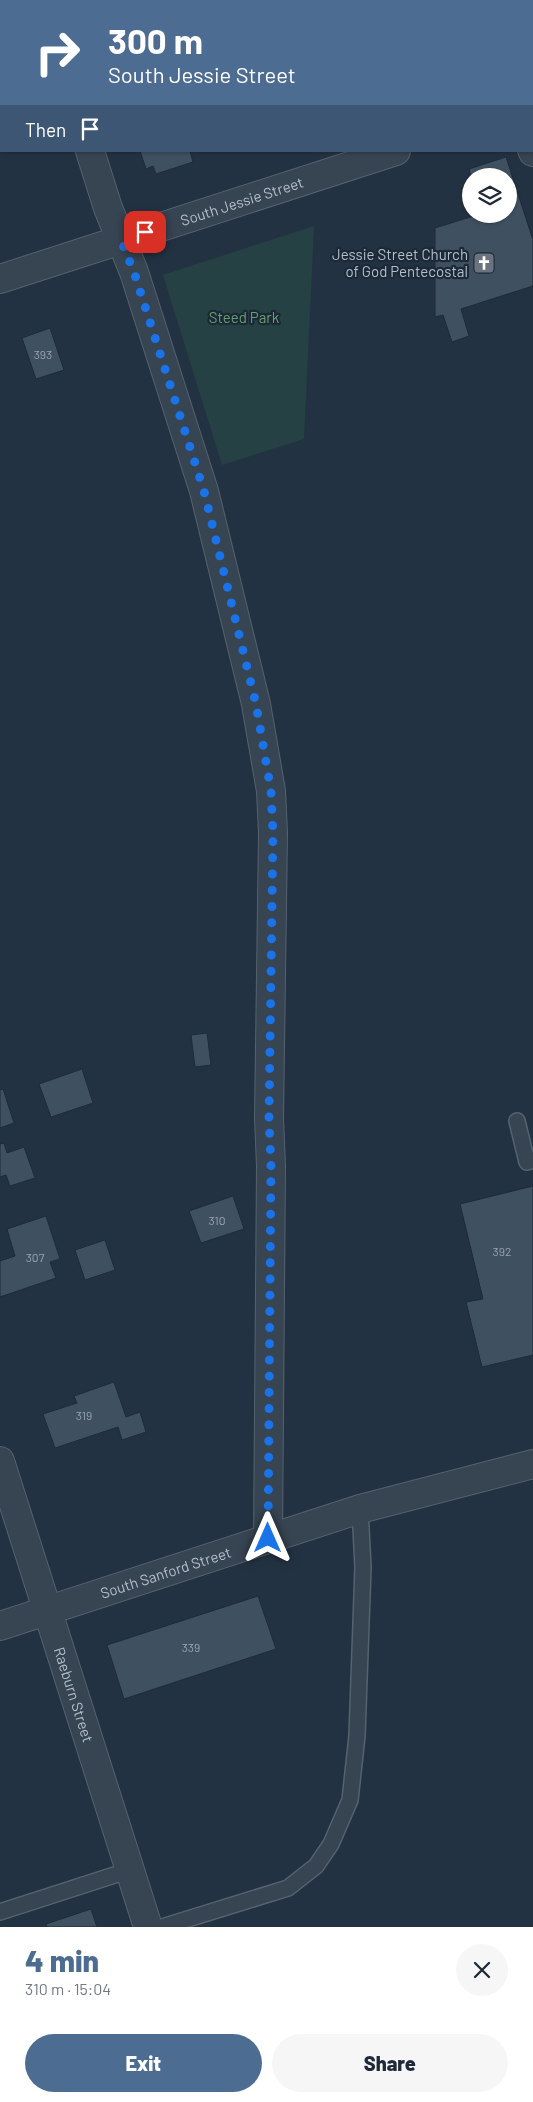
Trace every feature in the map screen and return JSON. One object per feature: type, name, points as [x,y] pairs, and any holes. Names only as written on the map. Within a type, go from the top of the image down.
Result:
[{"type":"street","points":[[90,152],[134,272],[200,476],[256,704],[271,791],[273,833],[269,1118],[271,1166],[268,1538]]},
{"type":"street","name":"South Jessie Street","points":[[0,279],[393,152]]},
{"type":"street","name":"Raeburn Street","points":[[0,1461],[148,1927]]},
{"type":"street","name":"South Sanford Street","points":[[0,1626],[268,1538],[360,1510],[533,1464]]},
{"type":"lane","points":[[517,1121],[527,1162],[533,1160]]},
{"type":"lane","points":[[162,1927],[288,1888],[316,1866],[331,1844],[350,1800],[357,1736],[363,1567],[360,1510]]},
{"type":"lane","points":[[0,1912],[130,1870]]},
{"type":"green space","name":"Steed Park","points":[[314,226],[304,439],[222,465],[163,275]]},
{"type":"building","points":[[140,152],[190,152],[193,162],[156,174],[153,166],[146,169]]},
{"type":"building","name":"Jessie Street Church of God Pentecostal","points":[[506,157],[510,168],[472,168]]},
{"type":"building","name":"Jessie Street Church of God Pentecostal","points":[[517,191],[533,240],[533,286],[461,309],[469,336],[452,342],[443,315],[435,317],[435,228],[462,220],[462,223],[517,223]]},
{"type":"building","points":[[50,328],[64,370],[36,379],[22,338]]},
{"type":"building","points":[[207,1033],[211,1065],[195,1067],[191,1035]]},
{"type":"building","points":[[82,1069],[93,1103],[51,1117],[39,1084]]},
{"type":"building","points":[[3,1089],[14,1123],[0,1128],[0,1090]]},
{"type":"building","points":[[4,1143],[7,1153],[24,1147],[35,1178],[10,1186],[6,1175],[0,1177],[0,1144]]},
{"type":"building","points":[[533,1186],[533,1355],[482,1367],[466,1302],[483,1299],[460,1204]]},
{"type":"building","points":[[233,1196],[244,1229],[201,1243],[189,1211]]},
{"type":"building","points":[[46,1216],[60,1259],[50,1262],[56,1278],[0,1297],[0,1261],[15,1256],[7,1229]]},
{"type":"building","points":[[105,1240],[115,1270],[85,1280],[75,1250]]},
{"type":"building","points":[[114,1382],[126,1417],[140,1412],[146,1432],[122,1440],[118,1427],[55,1448],[43,1414],[77,1403],[74,1396]]},
{"type":"building","points":[[258,1596],[276,1649],[124,1699],[107,1645]]},
{"type":"building","points":[[91,1909],[97,1927],[47,1927],[46,1924]]},
{"type":"place","name":"Jessie Street Church of God Pentecostal","points":[[484,263]]},
{"type":"route","points":[[145,232],[121,240],[134,272],[200,476],[256,704],[269,774],[273,811],[269,1118],[271,1166],[268,1538]]}]
